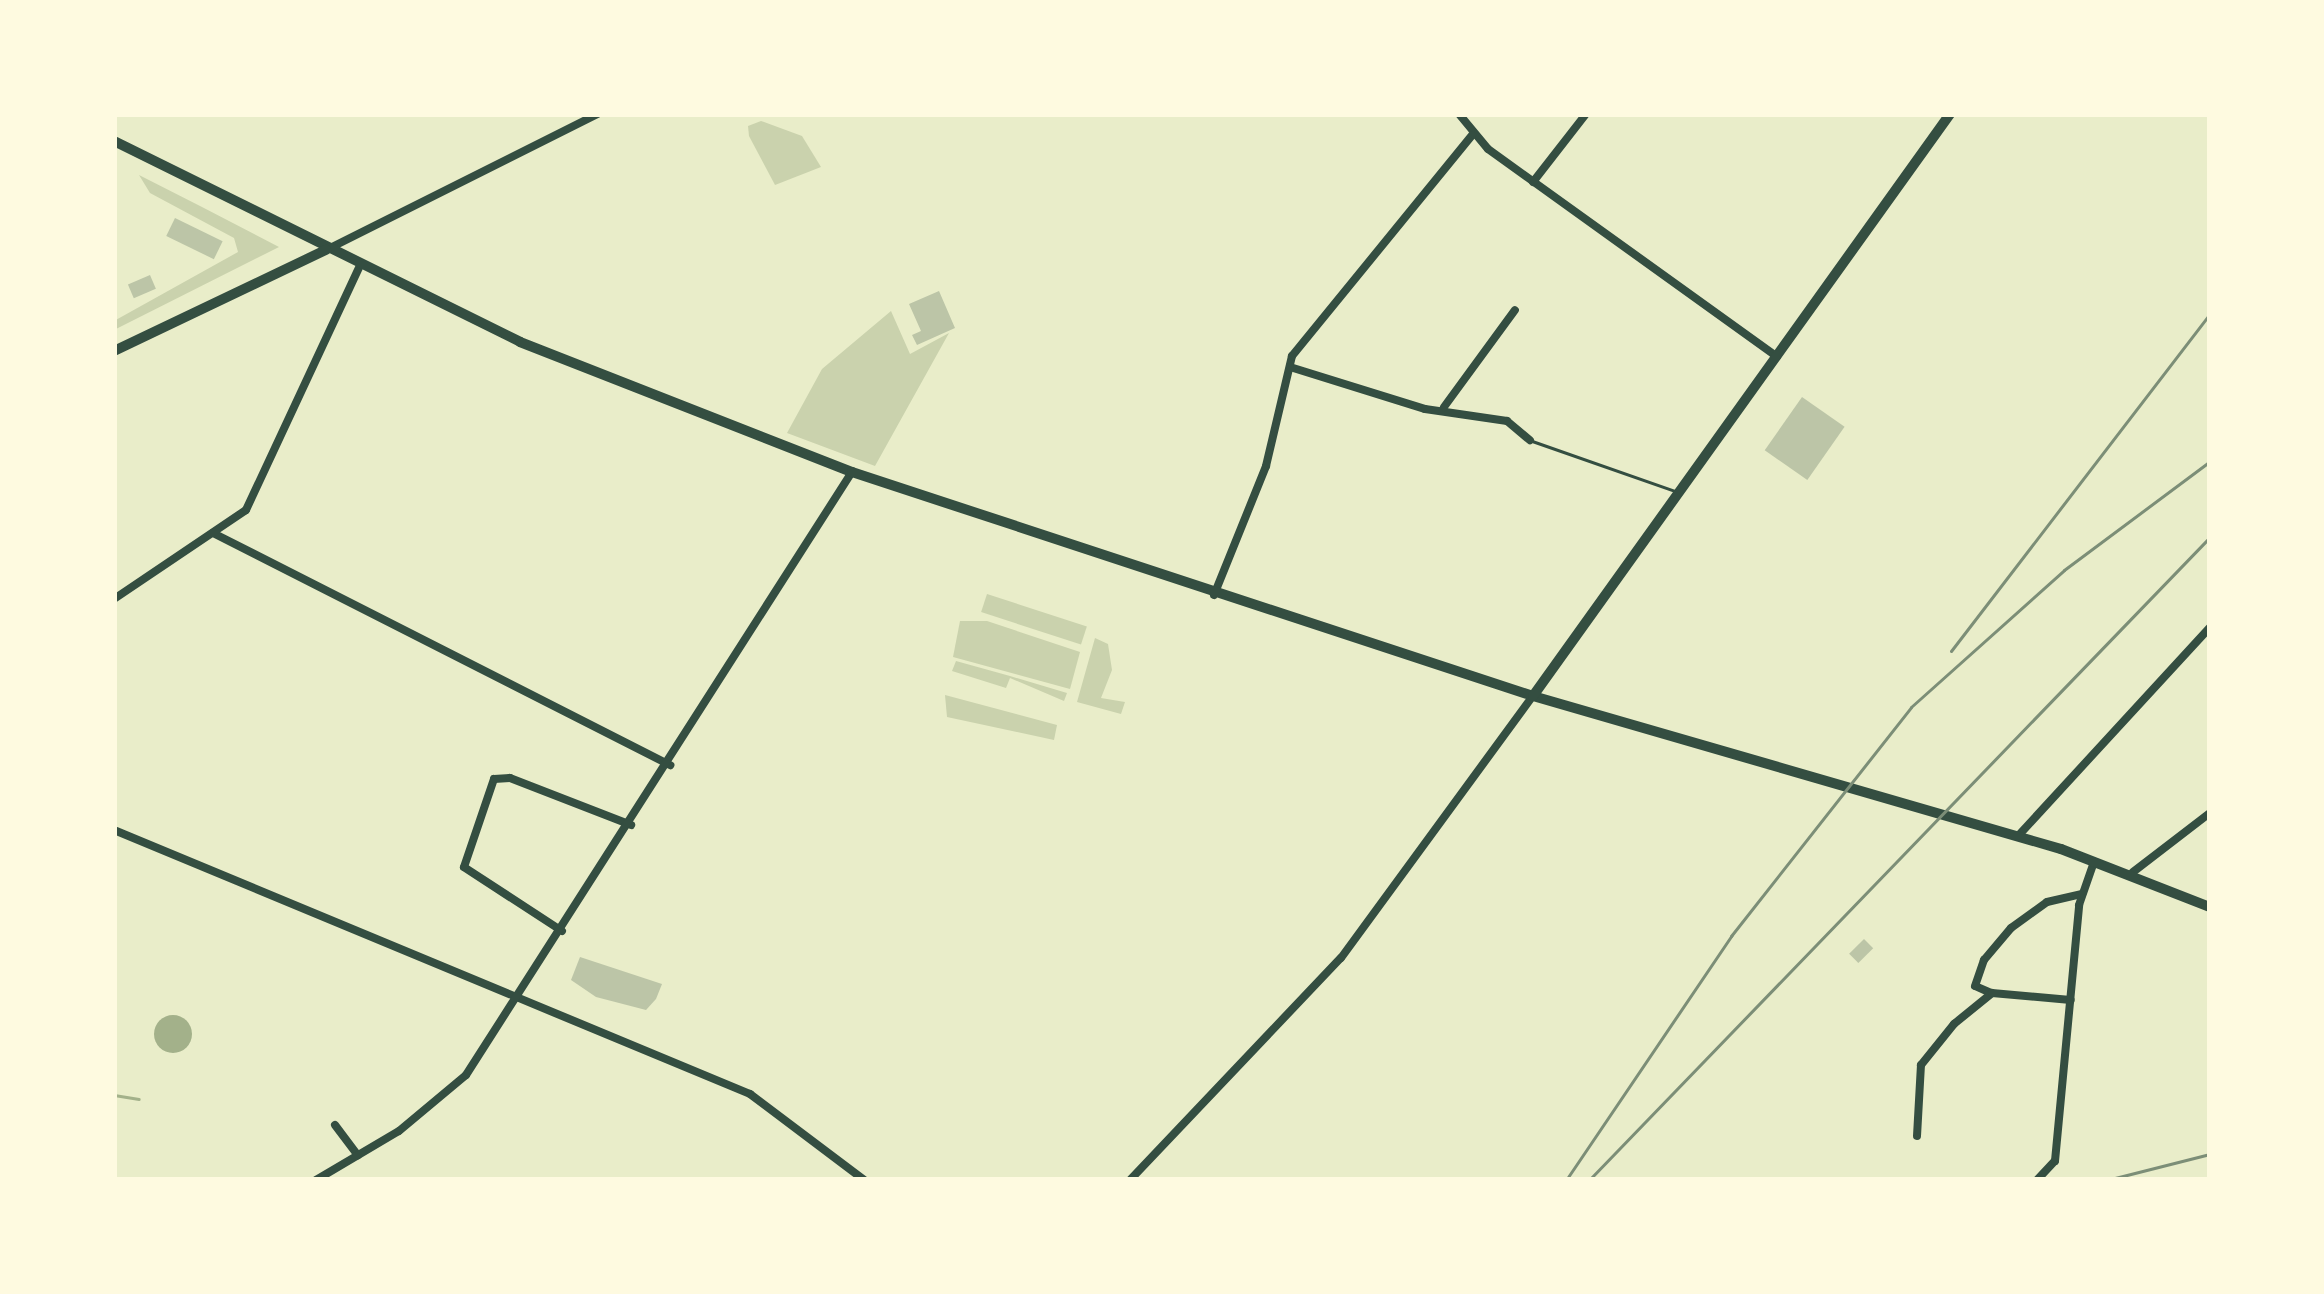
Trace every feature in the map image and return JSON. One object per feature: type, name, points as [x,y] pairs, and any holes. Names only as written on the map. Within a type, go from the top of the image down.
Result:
[{"type":"main road","points":[[1533,696],[1950,114]]},
{"type":"main road","points":[[114,141],[359,268],[587,372],[852,472],[1214,595],[1533,696],[2133,872],[2210,907]]},
{"type":"main road","points":[[114,351],[326,250]]},
{"type":"street","points":[[326,250],[598,114]]},
{"type":"street","points":[[1459,114],[1472,135],[1533,182],[1778,358]]},
{"type":"street","points":[[1533,182],[1586,114]]},
{"type":"street","points":[[1214,595],[1264,473],[1290,367],[1309,332],[1472,135]]},
{"type":"street","points":[[114,599],[213,533],[250,502],[359,268]]},
{"type":"street","points":[[1444,407],[1515,310]]},
{"type":"street","points":[[1290,367],[1425,409],[1444,407],[1507,421],[1530,440]]},
{"type":"street","points":[[316,1180],[453,1090],[519,998],[670,765],[852,472]]},
{"type":"street","points":[[213,533],[670,765]]},
{"type":"street","points":[[2018,836],[2210,627]]},
{"type":"street","points":[[1130,1180],[1341,958],[1533,696]]},
{"type":"street","points":[[562,932],[464,867],[494,779],[510,778],[631,825]]},
{"type":"street","points":[[2133,872],[2210,813]]},
{"type":"street","points":[[114,830],[751,1094],[864,1180]]},
{"type":"street","points":[[2037,1180],[2055,1161],[2082,894],[2094,861]]},
{"type":"street","points":[[2072,1000],[1992,993],[1975,986],[1984,960],[2011,928],[2048,902],[2082,894]]},
{"type":"street","points":[[1917,1136],[1921,1065],[1992,993]]},
{"type":"street","points":[[335,1125],[358,1155]]},
{"type":"lane","points":[[1530,440],[1676,492]]},
{"type":"shaded area","points":[[761,121],[802,136],[821,167],[775,185],[749,136],[748,126]]},
{"type":"shaded area","points":[[139,175],[279,247],[114,330],[114,321],[238,252],[234,238],[150,193]]},
{"type":"shaded area","points":[[891,311],[910,354],[949,333],[875,466],[787,433],[822,369]]},
{"type":"shaded area","points":[[987,594],[1087,626],[1081,645],[981,612]]},
{"type":"shaded area","points":[[960,621],[987,621],[1080,652],[1070,689],[953,657]]},
{"type":"shaded area","points":[[1095,638],[1108,644],[1112,670],[1101,698],[1125,702],[1121,714],[1077,702]]},
{"type":"shaded area","points":[[956,661],[1067,693],[1064,701],[1010,678],[1006,688],[952,671]]},
{"type":"shaded area","points":[[945,695],[1057,725],[1054,740],[947,717]]},
{"type":"shaded area","points":[[173,1015],[186,1021],[192,1034],[186,1047],[173,1053],[160,1047],[154,1034],[160,1021]]},
{"type":"building","points":[[175,218],[223,241],[214,259],[166,236]]},
{"type":"building","points":[[150,275],[156,289],[134,298],[128,284]]},
{"type":"building","points":[[939,291],[955,328],[917,345],[912,335],[921,331],[909,304]]},
{"type":"building","points":[[1802,397],[1845,427],[1807,480],[1765,450]]},
{"type":"building","points":[[1864,939],[1873,948],[1858,963],[1849,954]]},
{"type":"building","points":[[580,957],[662,984],[656,999],[646,1010],[596,997],[571,980]]},
{"type":"waterway","points":[[114,1095],[139,1099]]},
{"type":"railway","points":[[1951,651],[2210,314]]},
{"type":"railway","points":[[1566,1180],[1731,936],[1911,707],[2064,570],[2210,461]]},
{"type":"railway","points":[[1589,1180],[2210,537]]},
{"type":"railway","points":[[2107,1180],[2210,1154]]}]
